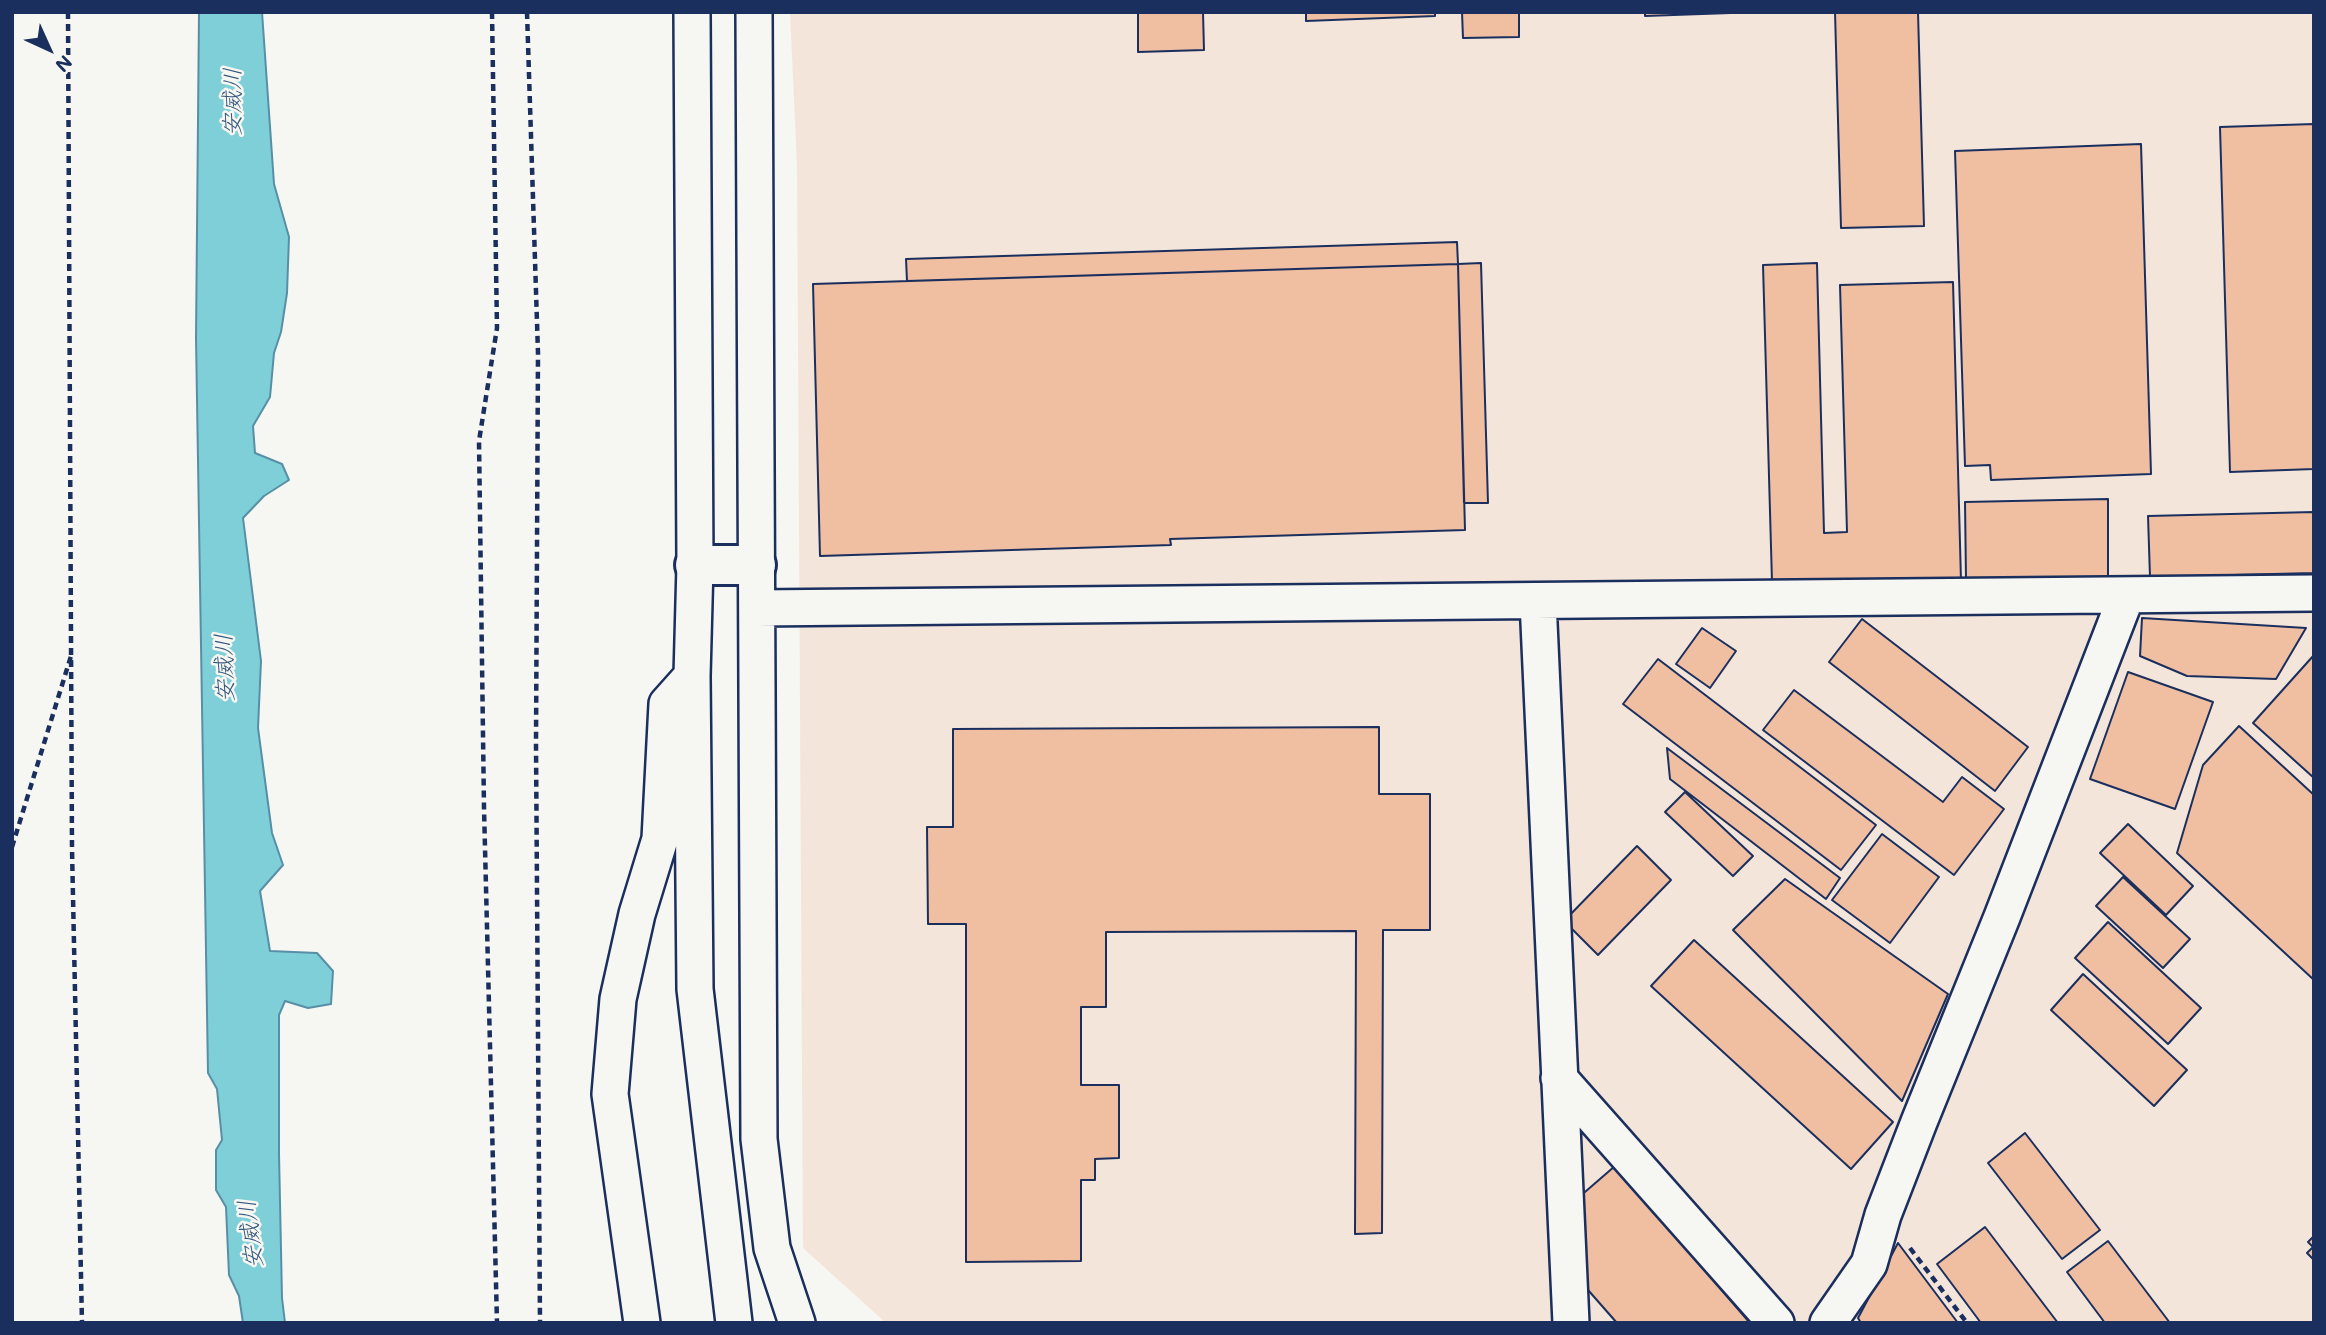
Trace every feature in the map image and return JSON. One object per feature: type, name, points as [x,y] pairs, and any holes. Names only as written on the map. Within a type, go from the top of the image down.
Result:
[{"type":"street","points":[[692,12],[695,989],[734,1323]]},
{"type":"street","points":[[754,12],[759,1139],[772,1248],[797,1323]]},
{"type":"street","points":[[695,565],[757,565]]},
{"type":"street","points":[[757,608],[2126,597],[2314,593]]},
{"type":"street","points":[[1828,1323],[1869,1264],[1883,1215],[2126,597]]},
{"type":"street","points":[[1538,601],[1571,1323]]},
{"type":"street","points":[[642,1323],[610,1094],[618,999],[637,914],[660,839],[667,704],[692,676]]},
{"type":"street","points":[[1559,1078],[1776,1323]]},
{"type":"path","points":[[68,12],[72,849],[82,1323]]},
{"type":"path","points":[[492,12],[497,328],[479,441],[484,808],[497,1323]]},
{"type":"path","points":[[527,12],[538,354],[536,746],[540,1323]]},
{"type":"path","points":[[12,847],[72,652]]},
{"type":"path","points":[[1883,1215],[1967,1323]]},
{"type":"shaded area","points":[[790,12],[2314,12],[2314,1323],[886,1323],[803,1248],[797,166]]},
{"type":"water","name":"安威川","points":[[199,12],[262,12],[274,184],[289,237],[287,293],[281,332],[274,353],[270,397],[253,426],[255,453],[282,464],[289,480],[264,496],[243,518],[261,661],[258,728],[272,833],[283,865],[260,891],[270,951],[317,953],[333,971],[331,1004],[308,1008],[285,1001],[279,1015],[279,1154],[282,1298],[285,1323],[243,1323],[239,1296],[229,1275],[226,1207],[216,1190],[216,1150],[222,1140],[217,1089],[208,1073],[196,338]]},
{"type":"building","points":[[1138,12],[1203,12],[1204,50],[1138,52]]},
{"type":"building","points":[[1306,12],[1435,12],[1435,16],[1306,21]]},
{"type":"building","points":[[1462,12],[1519,12],[1519,37],[1463,38]]},
{"type":"building","points":[[1645,12],[1759,12],[1645,16]]},
{"type":"building","points":[[1835,12],[1918,12],[1924,226],[1841,228]]},
{"type":"building","points":[[2314,124],[2314,469],[2230,472],[2220,127]]},
{"type":"building","points":[[2141,144],[2151,474],[1991,480],[1990,465],[1965,466],[1955,151]]},
{"type":"building","points":[[1457,242],[1458,264],[907,281],[906,259]]},
{"type":"building","points":[[1481,263],[1488,503],[1464,503],[1458,264]]},
{"type":"building","points":[[1817,263],[1824,533],[1847,532],[1840,285],[1953,282],[1961,581],[1849,584],[1849,580],[1772,582],[1763,265]]},
{"type":"building","points":[[1458,264],[1465,530],[1170,539],[1171,545],[820,556],[813,284]]},
{"type":"building","points":[[2108,499],[2108,577],[1966,579],[1965,502]]},
{"type":"building","points":[[2314,512],[2314,573],[2150,577],[2148,516]]},
{"type":"building","points":[[2142,618],[2306,628],[2276,679],[2187,676],[2140,656]]},
{"type":"building","points":[[1862,619],[2028,747],[1995,791],[1829,662]]},
{"type":"building","points":[[1702,628],[1736,651],[1710,688],[1676,664]]},
{"type":"building","points":[[2314,655],[2314,778],[2253,723]]},
{"type":"building","points":[[1658,659],[1876,825],[1841,870],[1623,704]]},
{"type":"building","points":[[2128,672],[2213,702],[2175,809],[2090,779]]},
{"type":"building","points":[[1794,690],[1943,802],[1962,777],[2004,809],[1954,875],[1763,730]]},
{"type":"building","points":[[2239,726],[2314,795],[2314,980],[2177,853],[2203,765]]},
{"type":"building","points":[[1379,727],[1379,794],[1430,794],[1430,930],[1383,930],[1382,1233],[1355,1234],[1356,931],[1106,932],[1106,1007],[1081,1007],[1081,1085],[1119,1085],[1119,1158],[1095,1159],[1095,1180],[1081,1180],[1081,1261],[966,1262],[966,924],[928,924],[927,827],[953,827],[953,729]]},
{"type":"building","points":[[1667,748],[1840,878],[1826,899],[1670,779]]},
{"type":"building","points":[[1685,792],[1753,856],[1733,876],[1665,812]]},
{"type":"building","points":[[2128,824],[2193,886],[2166,915],[2100,853]]},
{"type":"building","points":[[1882,834],[1939,877],[1890,943],[1832,900]]},
{"type":"building","points":[[1637,846],[1671,880],[1598,955],[1564,921]]},
{"type":"building","points":[[2123,877],[2190,939],[2163,968],[2096,906]]},
{"type":"building","points":[[1785,879],[1948,994],[1902,1101],[1733,930]]},
{"type":"building","points":[[2108,922],[2201,1008],[2168,1044],[2075,958]]},
{"type":"building","points":[[1694,940],[1893,1122],[1851,1169],[1651,986]]},
{"type":"building","points":[[2083,974],[2187,1070],[2154,1106],[2051,1010]]},
{"type":"building","points":[[2025,1133],[2100,1230],[2062,1259],[1988,1163]]},
{"type":"building","points":[[1615,1166],[1750,1323],[1617,1323],[1581,1282],[1578,1198]]},
{"type":"building","points":[[1985,1227],[2058,1323],[1981,1323],[1937,1264]]},
{"type":"building","points":[[2314,1236],[2314,1260],[2307,1253],[2313,1247],[2308,1242]]},
{"type":"building","points":[[2108,1241],[2170,1323],[2105,1323],[2067,1272]]},
{"type":"building","points":[[1898,1243],[1958,1323],[1861,1323],[1858,1318]]}]
